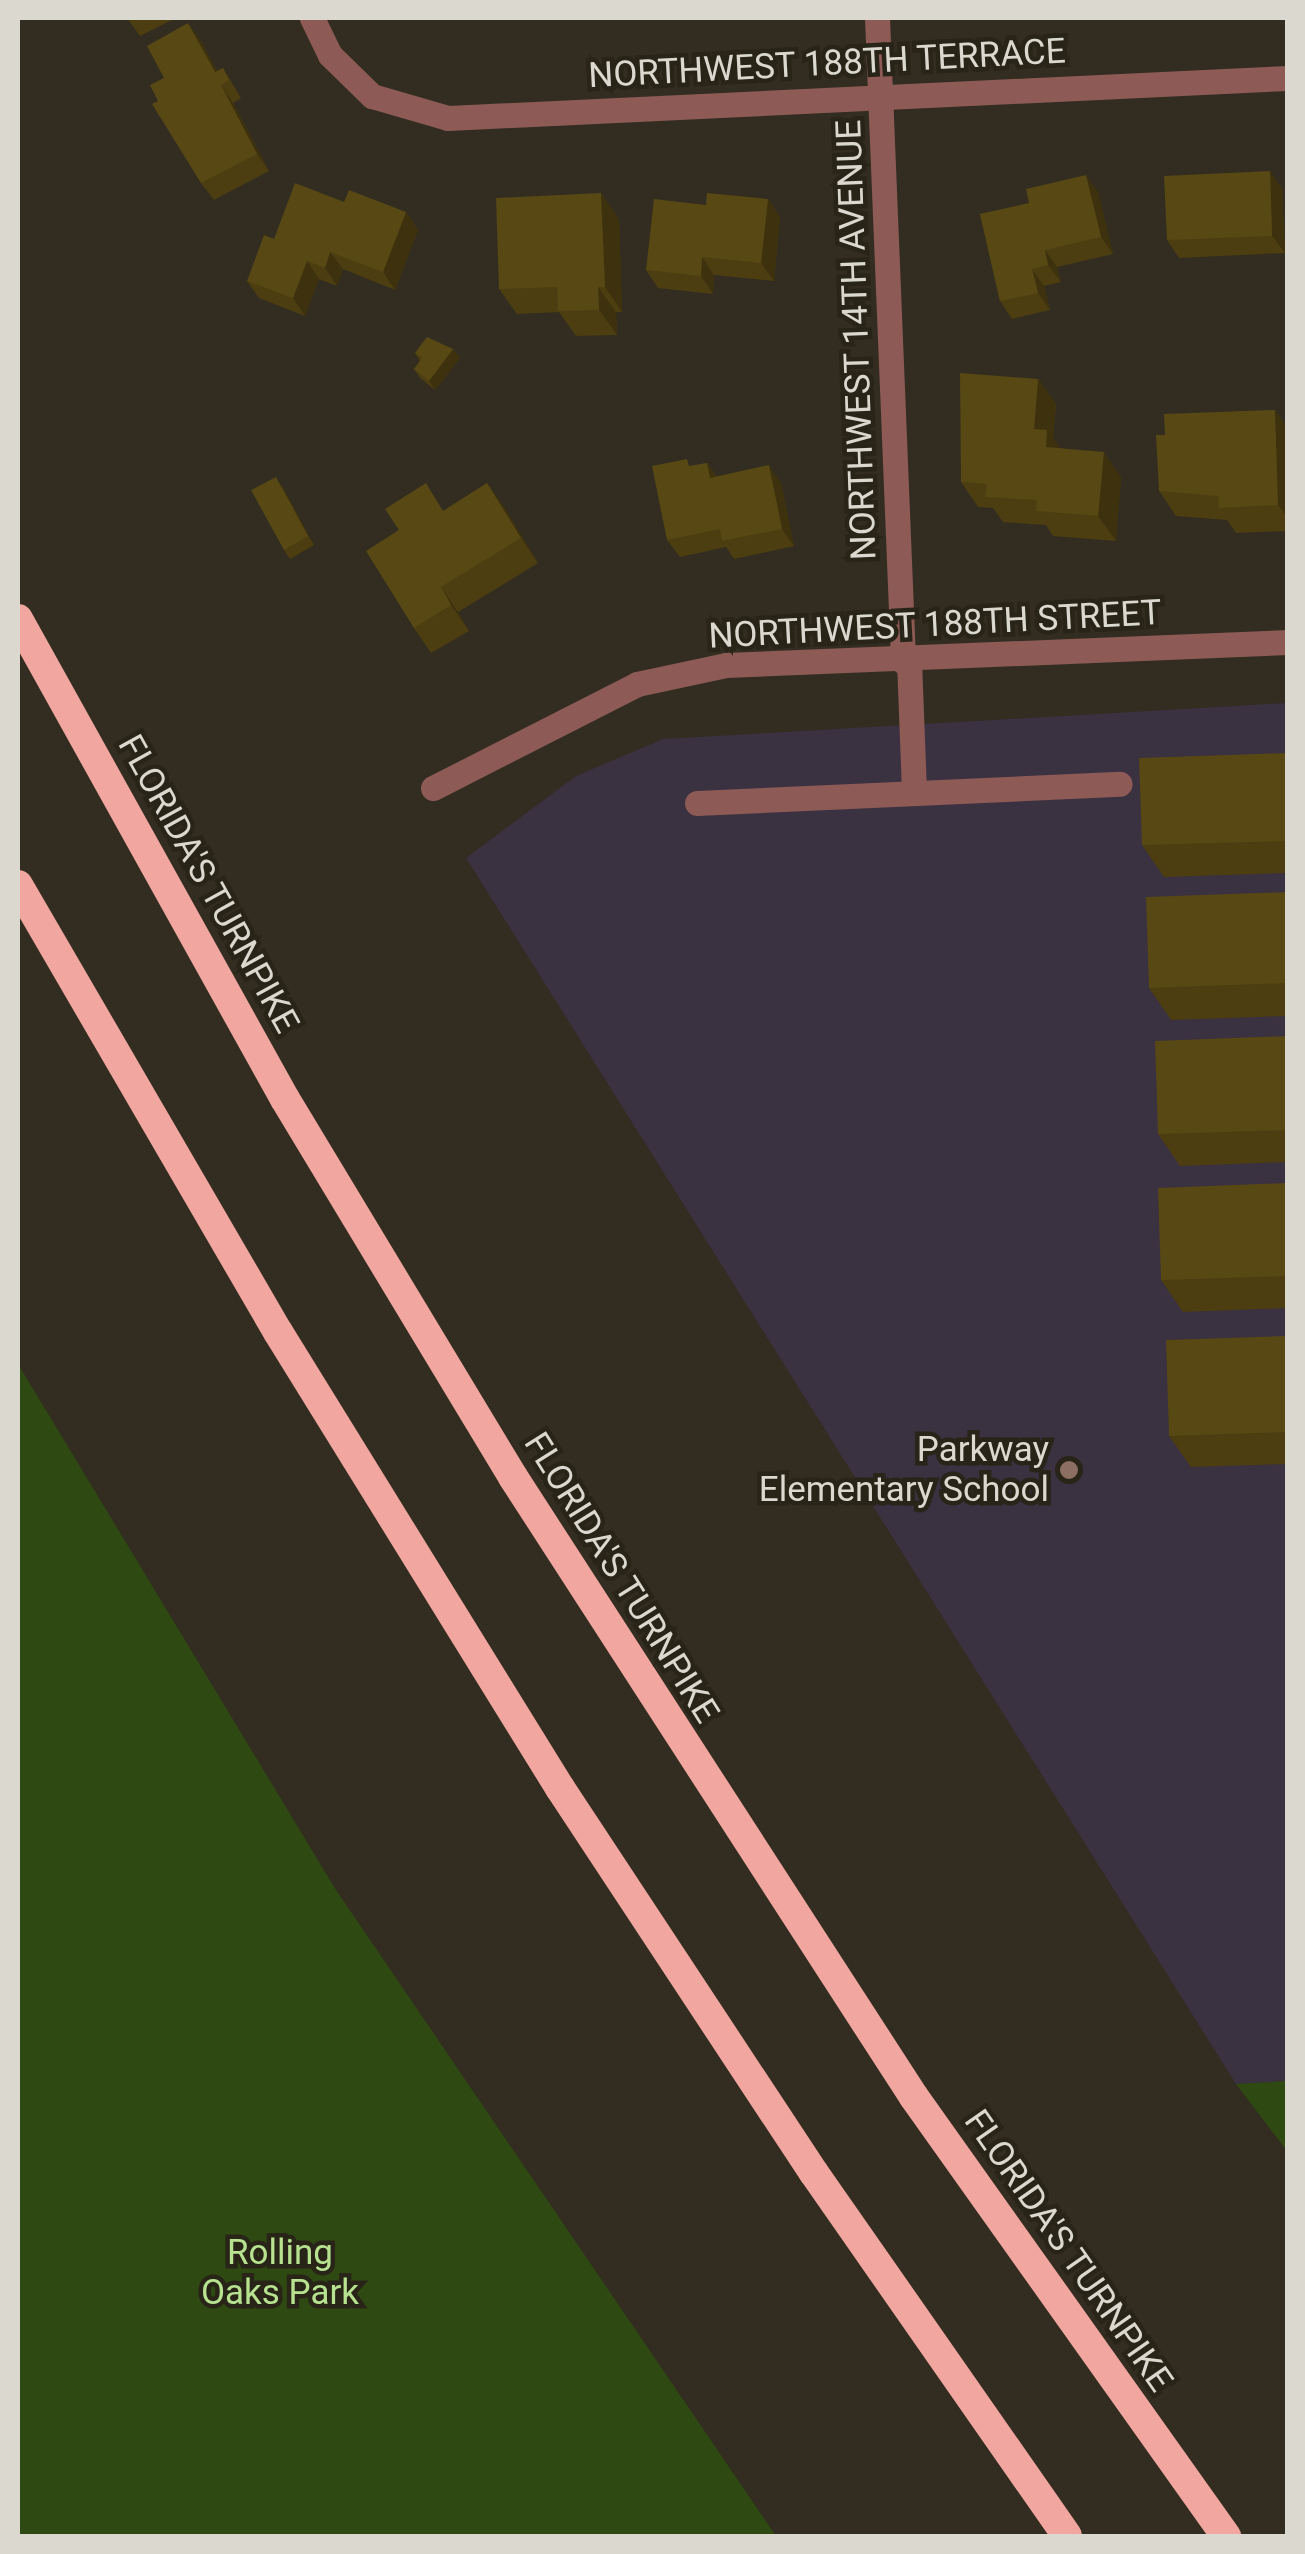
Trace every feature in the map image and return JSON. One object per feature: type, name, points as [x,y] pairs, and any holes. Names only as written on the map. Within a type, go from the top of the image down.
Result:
[{"type":"highway","name":"FLORIDA'S TURNPIKE","points":[[18,618],[285,1100],[524,1494],[914,2097],[1226,2536]]},
{"type":"highway","points":[[18,885],[268,1315],[560,1788],[814,2173],[1068,2536]]},
{"type":"street","name":"NORTHWEST 188TH TERRACE","points":[[312,18],[330,55],[372,96],[448,118],[1288,78]]},
{"type":"street","name":"NORTHWEST 14TH AVENUE","points":[[877,18],[884,96],[914,793]]},
{"type":"street","name":"NORTHWEST 188TH STREET","points":[[433,788],[637,684],[726,665],[1288,642]]},
{"type":"street","points":[[696,804],[1120,784]]},
{"type":"shaded area","name":"Parkway Elementary School","points":[[1287,703],[1287,2081],[1236,2084],[466,858],[576,776],[663,739]]},
{"type":"green space","name":"Rolling Oaks Park","points":[[18,1364],[336,1890],[776,2536],[18,2536]]},
{"type":"green space","points":[[1288,2081],[1287,2151],[1236,2084]]},
{"type":"building","points":[[188,23],[215,72],[223,68],[229,80],[221,85],[257,154],[201,183],[152,104],[158,101],[150,85],[164,78],[147,46]]},
{"type":"building","points":[[1270,171],[1272,236],[1167,240],[1164,176]]},
{"type":"building","points":[[1086,175],[1101,237],[1045,250],[1048,265],[1032,269],[1038,293],[1000,301],[980,214],[1029,203],[1026,189]]},
{"type":"building","points":[[295,183],[344,202],[349,190],[406,212],[383,272],[330,252],[325,268],[307,261],[293,298],[247,281],[264,235],[274,239]]},
{"type":"building","points":[[601,193],[605,287],[598,287],[599,310],[558,311],[557,287],[499,289],[496,198]]},
{"type":"building","points":[[707,193],[768,199],[761,263],[702,257],[701,276],[646,270],[654,199],[706,205]]},
{"type":"building","points":[[427,337],[453,349],[429,381],[414,369],[422,358],[415,353]]},
{"type":"building","points":[[960,373],[1038,379],[1034,429],[1047,430],[1046,447],[1104,452],[1098,516],[1036,511],[1037,500],[985,497],[987,484],[961,482]]},
{"type":"building","points":[[1275,410],[1278,505],[1219,508],[1218,496],[1159,491],[1156,435],[1165,435],[1164,414]]},
{"type":"building","points":[[687,459],[689,466],[707,463],[710,478],[769,465],[782,529],[722,541],[720,529],[667,540],[652,466]]},
{"type":"building","points":[[276,477],[308,536],[284,550],[251,490]]},
{"type":"building","points":[[426,483],[443,511],[487,483],[521,538],[441,587],[451,605],[414,628],[366,551],[399,530],[385,509]]},
{"type":"building","points":[[1288,753],[1288,841],[1142,845],[1139,758]]},
{"type":"building","points":[[1288,892],[1288,983],[1149,988],[1146,897]]},
{"type":"building","points":[[1288,1036],[1288,1130],[1158,1134],[1155,1041]]},
{"type":"building","points":[[1288,1183],[1288,1276],[1161,1280],[1158,1188]]},
{"type":"building","points":[[1288,1336],[1288,1432],[1169,1436],[1166,1340]]},
{"type":"place","name":"Parkway Elementary School","points":[[1069,1470]]}]
